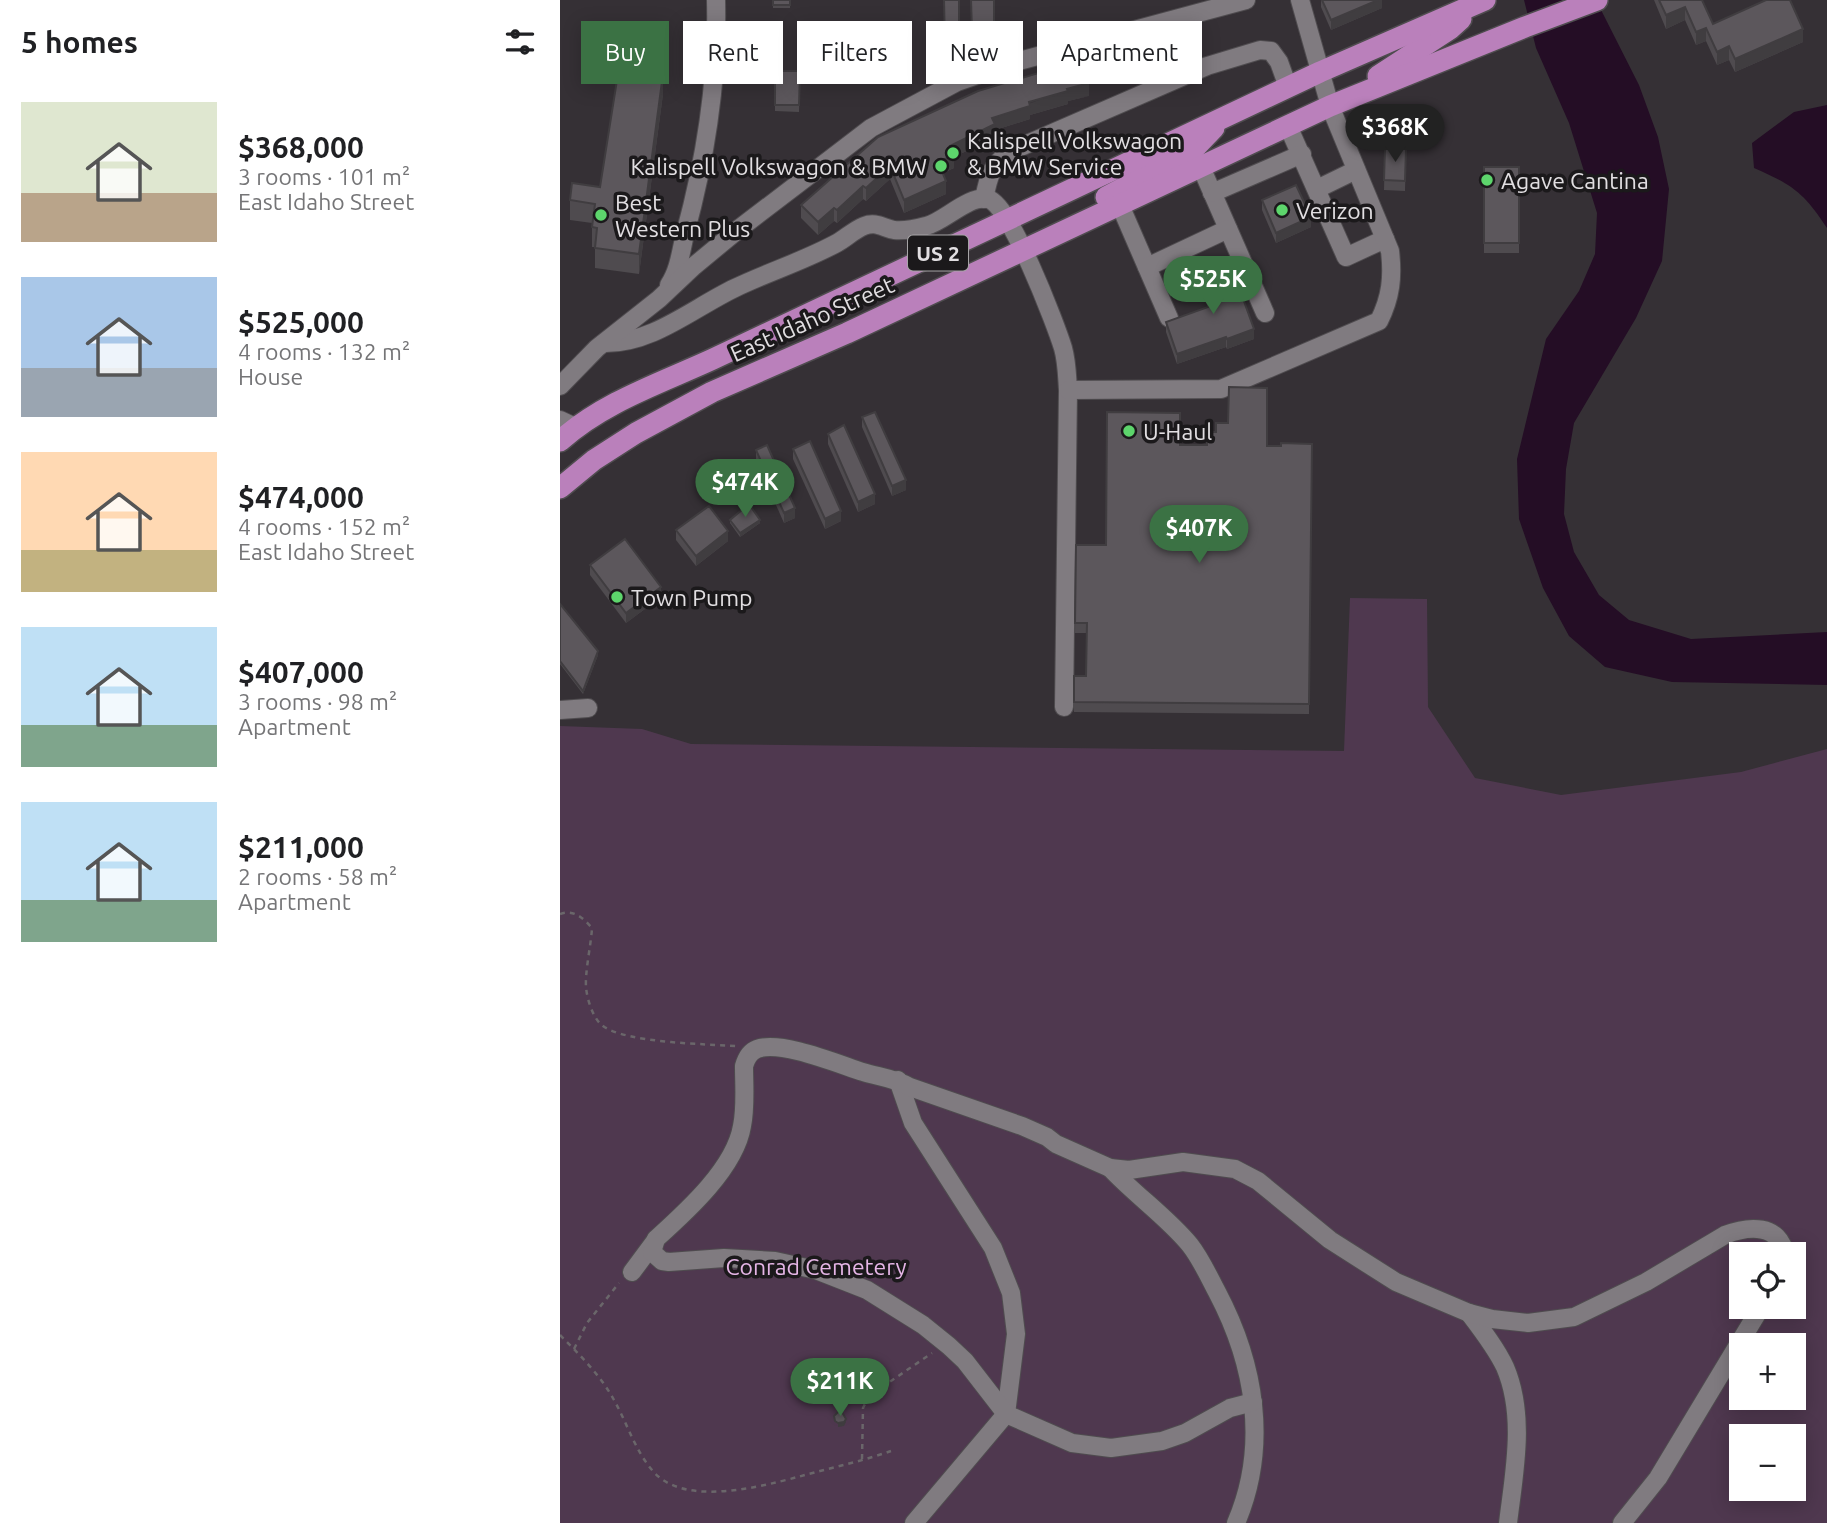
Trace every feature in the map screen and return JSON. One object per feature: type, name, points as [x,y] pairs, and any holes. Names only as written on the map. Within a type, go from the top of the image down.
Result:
[{"type":"highway","name":"East Idaho Street","points":[[565,429],[1288,87],[1325,89],[1525,27],[1597,0]]},
{"type":"highway","name":"East Idaho Street","points":[[560,488],[594,460],[636,433],[712,392],[847,333],[1288,126],[1325,89],[1483,1]]},
{"type":"highway","points":[[1325,89],[1341,92],[1381,75],[1450,29],[1483,1]]},
{"type":"highway","points":[[1023,251],[1050,226],[1191,152],[1225,117]]},
{"type":"street","points":[[659,299],[673,279],[703,156],[716,70],[716,0]]},
{"type":"street","points":[[560,386],[604,343],[740,228],[871,128],[957,82],[1015,61],[1246,0]]},
{"type":"street","points":[[1068,390],[1222,389],[1379,321],[1389,302],[1392,274],[1390,251],[1325,89],[1300,0]]},
{"type":"street","points":[[984,199],[991,171],[998,160],[1011,151],[1207,66],[1260,50],[1270,51],[1279,61],[1288,87]]},
{"type":"street","points":[[1288,126],[1346,257],[1385,239]]},
{"type":"street","points":[[1212,193],[1302,154]]},
{"type":"street","points":[[1200,167],[1265,313]]},
{"type":"street","points":[[1317,190],[1356,170]]},
{"type":"street","points":[[604,343],[636,339],[736,287],[839,242],[866,225],[879,224],[892,229],[909,230],[932,225],[965,205],[984,199],[997,203],[1023,251],[1063,350],[1068,390],[1064,707]]},
{"type":"street","points":[[1120,205],[1169,318]]},
{"type":"street","points":[[1147,267],[1228,229]]},
{"type":"street","points":[[560,710],[588,708]]},
{"type":"street","points":[[632,1272],[656,1239],[699,1197],[722,1169],[734,1148],[743,1125],[744,1066],[747,1057],[759,1048],[779,1048],[816,1055],[850,1068],[898,1080],[909,1087],[1022,1126],[1110,1168],[1129,1170],[1183,1162],[1235,1169],[1258,1181],[1330,1240],[1396,1282],[1469,1313],[1492,1319],[1517,1323],[1574,1317],[1636,1288],[1725,1235],[1748,1227],[1763,1229],[1780,1242]]},
{"type":"street","points":[[898,1080],[913,1123],[971,1210],[1004,1271],[1013,1304],[1016,1334],[1006,1414],[914,1523]]},
{"type":"street","points":[[1110,1168],[1191,1246],[1240,1341],[1253,1402],[1254,1457],[1248,1492],[1236,1523]]},
{"type":"street","points":[[656,1239],[652,1252],[656,1257],[669,1262]]},
{"type":"street","points":[[632,1272],[669,1262],[755,1259],[816,1270],[867,1290],[896,1306],[946,1343],[965,1361],[1006,1414],[1059,1439],[1085,1446],[1111,1448],[1162,1441],[1185,1433],[1230,1408],[1253,1402]]},
{"type":"street","points":[[1469,1313],[1504,1365],[1515,1408],[1517,1442],[1508,1523]]},
{"type":"street","points":[[1622,1523],[1676,1451],[1754,1319]]},
{"type":"path","points":[[560,914],[564,912],[582,916],[592,928],[586,987],[592,1009],[602,1026],[626,1035],[667,1041],[759,1048]]},
{"type":"path","points":[[574,1349],[587,1323],[612,1288],[632,1272]]},
{"type":"path","points":[[560,1335],[613,1398],[653,1472],[675,1487],[711,1492],[757,1488],[891,1451]]},
{"type":"path","points":[[862,1461],[863,1408],[869,1395],[946,1343]]},
{"type":"green space","name":"Conrad Cemetery","points":[[1350,598],[1427,599],[1428,707],[1475,778],[1561,795],[1741,772],[1827,749],[1827,1523],[560,1523],[560,726],[642,729],[691,744],[1344,751]]},
{"type":"shaded area","points":[[1524,0],[1596,0],[1639,85],[1658,137],[1669,189],[1662,261],[1636,318],[1574,423],[1566,469],[1564,514],[1574,552],[1599,595],[1629,620],[1691,639],[1827,632],[1827,685],[1672,682],[1605,667],[1569,636],[1543,588],[1519,519],[1517,459],[1546,339],[1579,291],[1595,254],[1597,213],[1569,123],[1536,48]]},
{"type":"shaded area","points":[[1827,105],[1827,228],[1796,191],[1754,168],[1752,143],[1794,112]]},
{"type":"building","points":[[773,0],[790,0],[790,5],[773,5]]},
{"type":"building","points":[[944,0],[959,0],[959,21],[944,21]]},
{"type":"building","points":[[971,0],[994,0],[994,21],[972,21]]},
{"type":"building","points":[[1322,0],[1378,0],[1331,20]]},
{"type":"building","points":[[1659,0],[1702,0],[1713,24],[1766,0],[1790,0],[1803,29],[1735,59],[1729,46],[1717,52],[1706,28],[1696,32],[1685,7],[1666,15]]},
{"type":"building","points":[[783,71],[797,71],[799,105],[775,105],[775,84],[783,84]]},
{"type":"building","points":[[1037,73],[1037,84],[1085,84],[1029,102],[1030,106],[992,118],[995,124],[950,146],[954,155],[938,162],[946,181],[904,200],[890,166],[866,188],[863,186],[837,210],[834,208],[818,222],[801,205],[878,137],[978,91],[1001,84],[1023,84],[1023,78]]},
{"type":"building","points":[[616,84],[662,84],[639,254],[595,248],[597,228],[592,227],[595,204],[570,200],[572,183],[600,187]]},
{"type":"building","points":[[1385,148],[1406,148],[1405,181],[1384,180]]},
{"type":"building","points":[[1484,167],[1519,167],[1519,243],[1484,243]]},
{"type":"building","points":[[1296,185],[1311,217],[1276,233],[1262,200]]},
{"type":"building","points":[[1233,271],[1254,329],[1177,354],[1166,322],[1211,306],[1202,282]]},
{"type":"building","points":[[1229,387],[1267,388],[1267,446],[1281,446],[1281,443],[1312,444],[1309,704],[1074,702],[1074,676],[1086,676],[1087,623],[1075,623],[1076,545],[1106,545],[1107,412],[1180,413],[1180,445],[1207,445],[1207,432],[1216,432],[1216,423],[1228,423]]},
{"type":"building","points":[[875,412],[906,480],[892,486],[862,417]]},
{"type":"building","points":[[844,425],[875,494],[858,502],[828,434]]},
{"type":"building","points":[[810,441],[841,511],[825,519],[793,449]]},
{"type":"building","points":[[767,445],[795,508],[784,513],[756,450]]},
{"type":"building","points":[[749,504],[760,520],[740,533],[730,520]]},
{"type":"building","points":[[709,506],[728,531],[696,556],[676,530]]},
{"type":"building","points":[[625,539],[661,587],[626,613],[590,565]]},
{"type":"building","points":[[560,604],[598,651],[583,691],[560,661]]},
{"type":"building","points":[[842,1412],[846,1419],[844,1422],[835,1421],[834,1416]]},
{"type":"place","name":"Kalispell Volkswagon & BMW Service","points":[[953,153]]},
{"type":"place","name":"Kalispell Volkswagon & BMW","points":[[941,166]]},
{"type":"place","name":"Agave Cantina","points":[[1487,180]]},
{"type":"place","name":"Verizon","points":[[1282,210]]},
{"type":"place","name":"Best Western Plus","points":[[601,215]]},
{"type":"place","name":"U-Haul","points":[[1129,431]]},
{"type":"place","name":"Town Pump","points":[[617,597]]}]
